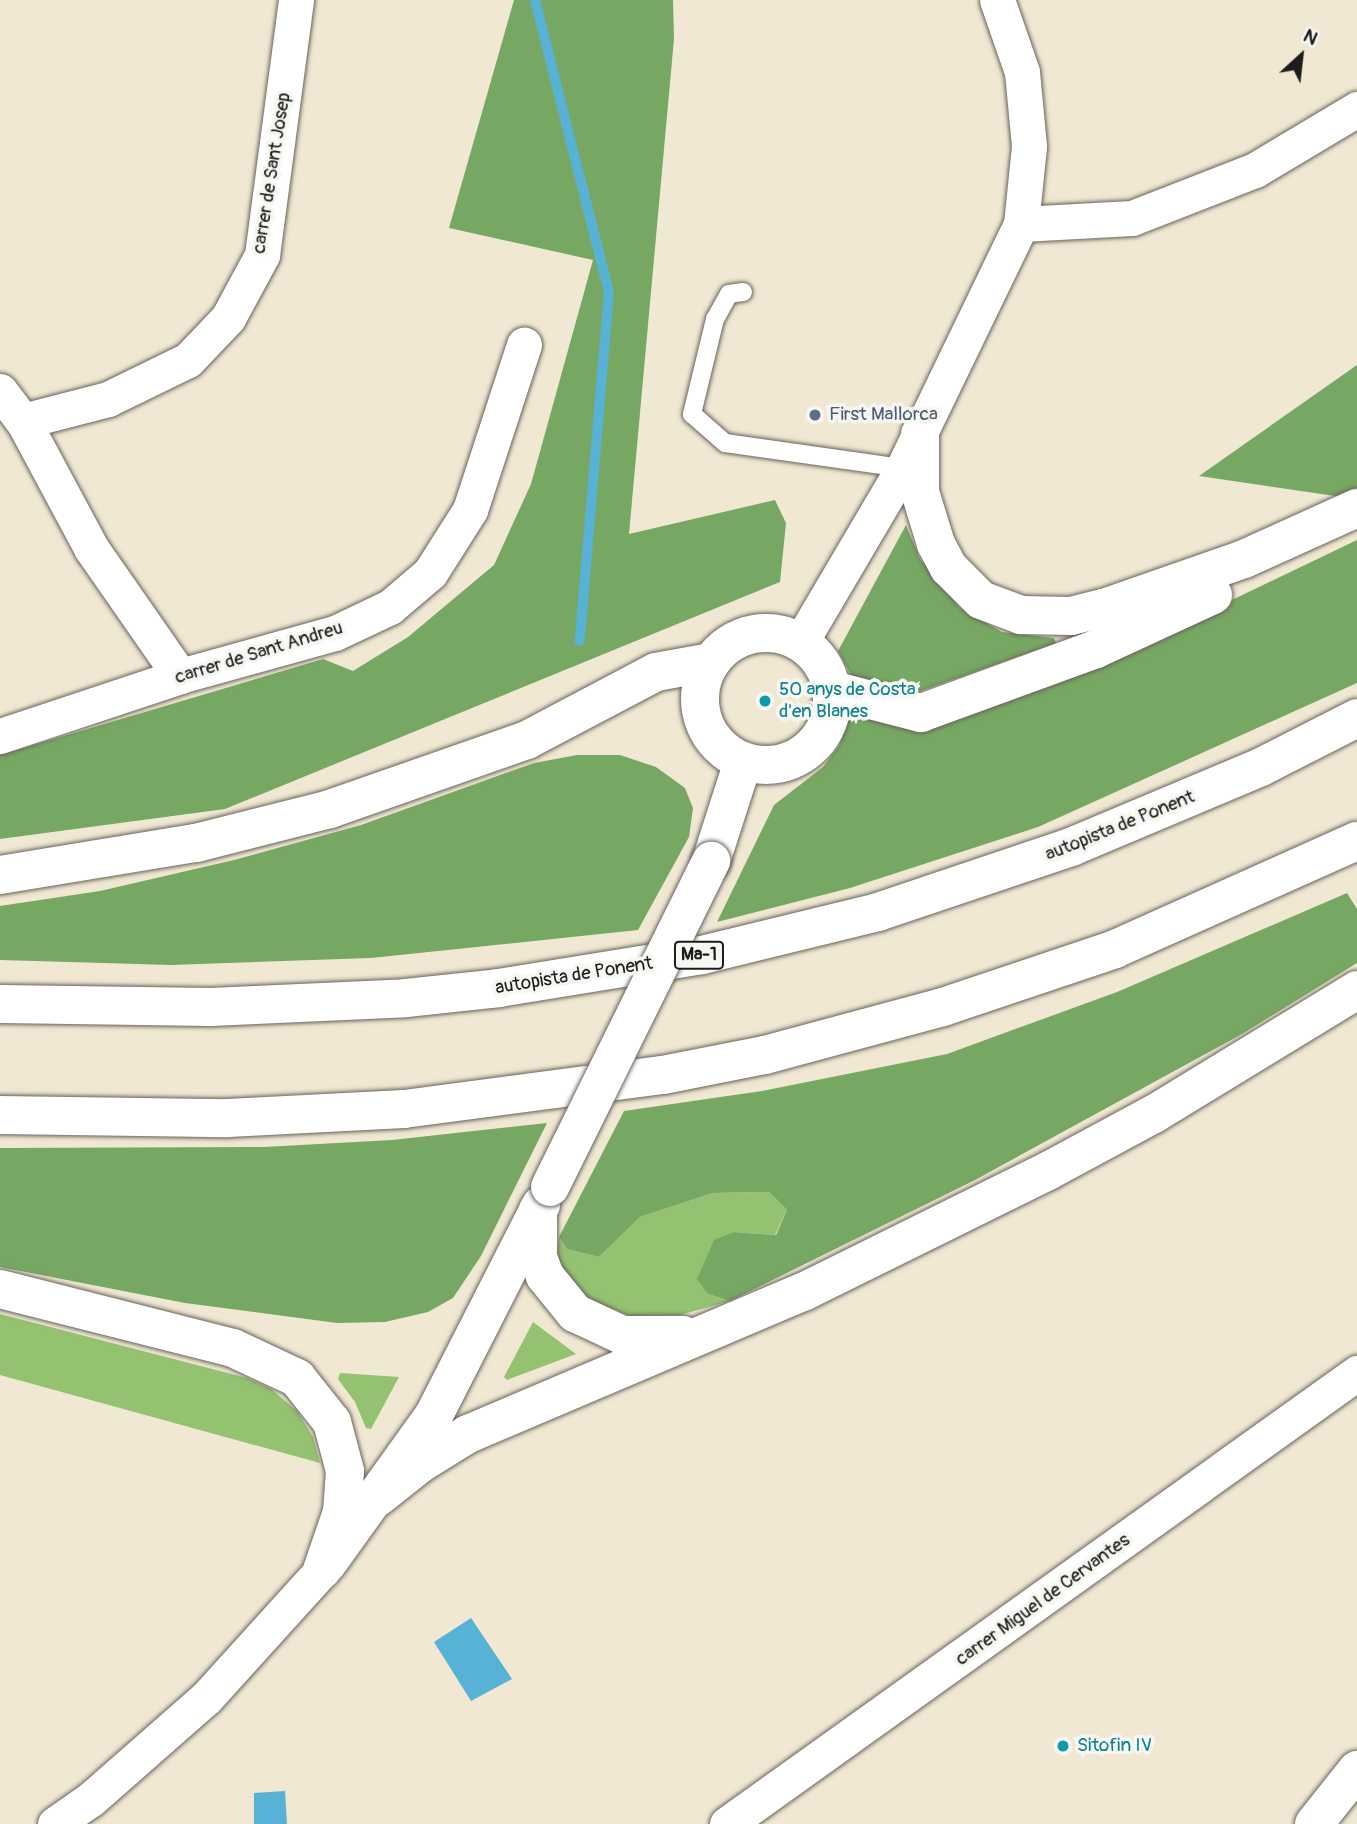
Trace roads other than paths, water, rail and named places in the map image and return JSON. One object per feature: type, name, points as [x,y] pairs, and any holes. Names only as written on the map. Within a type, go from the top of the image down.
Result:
[{"type":"main road","points":[[920,434],[920,492],[936,544],[949,568],[981,600],[1021,615],[1071,616],[1104,608],[1244,559],[1357,508]]},
{"type":"main road","points":[[832,690],[921,713],[1096,649],[1357,526]]},
{"type":"main road","points":[[751,635],[782,635],[800,643],[826,671],[832,690],[831,713],[822,734],[808,751],[788,762],[766,766],[743,762],[719,745],[703,720],[700,700],[711,662],[724,648],[751,635]]},
{"type":"main road","points":[[0,875],[196,843],[331,809],[527,740],[656,672],[711,662]]},
{"type":"main road","name":"autopista de Ponent","points":[[0,1004],[211,1007],[406,998],[597,974],[729,949],[878,912],[1071,847],[1261,767],[1357,718]]},
{"type":"main road","points":[[322,1570],[377,1498],[434,1415],[711,861],[743,762]]},
{"type":"main road","points":[[0,1115],[228,1118],[404,1109],[511,1098],[739,1060],[854,1033],[1044,975],[1115,949],[1357,841]]},
{"type":"main road","points":[[377,1498],[421,1463],[468,1434],[815,1286],[1048,1171],[1154,1114],[1357,990]]},
{"type":"main road","points":[[544,1199],[538,1257],[545,1276],[575,1313],[622,1335],[671,1338],[716,1329]]},
{"type":"main road","points":[[0,1289],[233,1348],[297,1378],[332,1422],[345,1471],[342,1512],[322,1570]]},
{"type":"main road","points":[[1314,1824],[1357,1770]]},
{"type":"street","name":"carrer de Sant Josep","points":[[23,421],[108,399],[188,360],[229,318],[262,255],[296,0]]},
{"type":"street","points":[[800,643],[903,468],[1021,224],[1029,146],[1022,72],[997,0]]},
{"type":"street","points":[[1021,224],[1132,218],[1255,170],[1357,109]]},
{"type":"street","name":"carrer de Sant Andreu","points":[[0,736],[180,676],[283,650],[365,621],[390,607],[430,573],[459,530],[480,487],[524,345]]},
{"type":"street","points":[[0,391],[23,421],[91,548],[180,676]]},
{"type":"street","name":"carrer Miguel de Cervantes","points":[[727,1824],[1357,1373]]},
{"type":"street","points":[[55,1824],[99,1812],[234,1671],[322,1570]]},
{"type":"lane","points":[[743,292],[729,294],[715,319],[692,414],[725,443],[903,468]]},
{"type":"water","points":[[471,1618],[512,1679],[471,1701],[434,1642]]},
{"type":"water","points":[[285,1791],[287,1824],[254,1824],[254,1793]]},
{"type":"waterway","points":[[535,0],[609,292],[580,641]]},
{"type":"place","name":"First Mallorca","points":[[815,415]]},
{"type":"place","name":"50 anys de Costa d'en Blanes","points":[[765,701]]},
{"type":"place","name":"Sitofin IV","points":[[1063,1746]]}]
